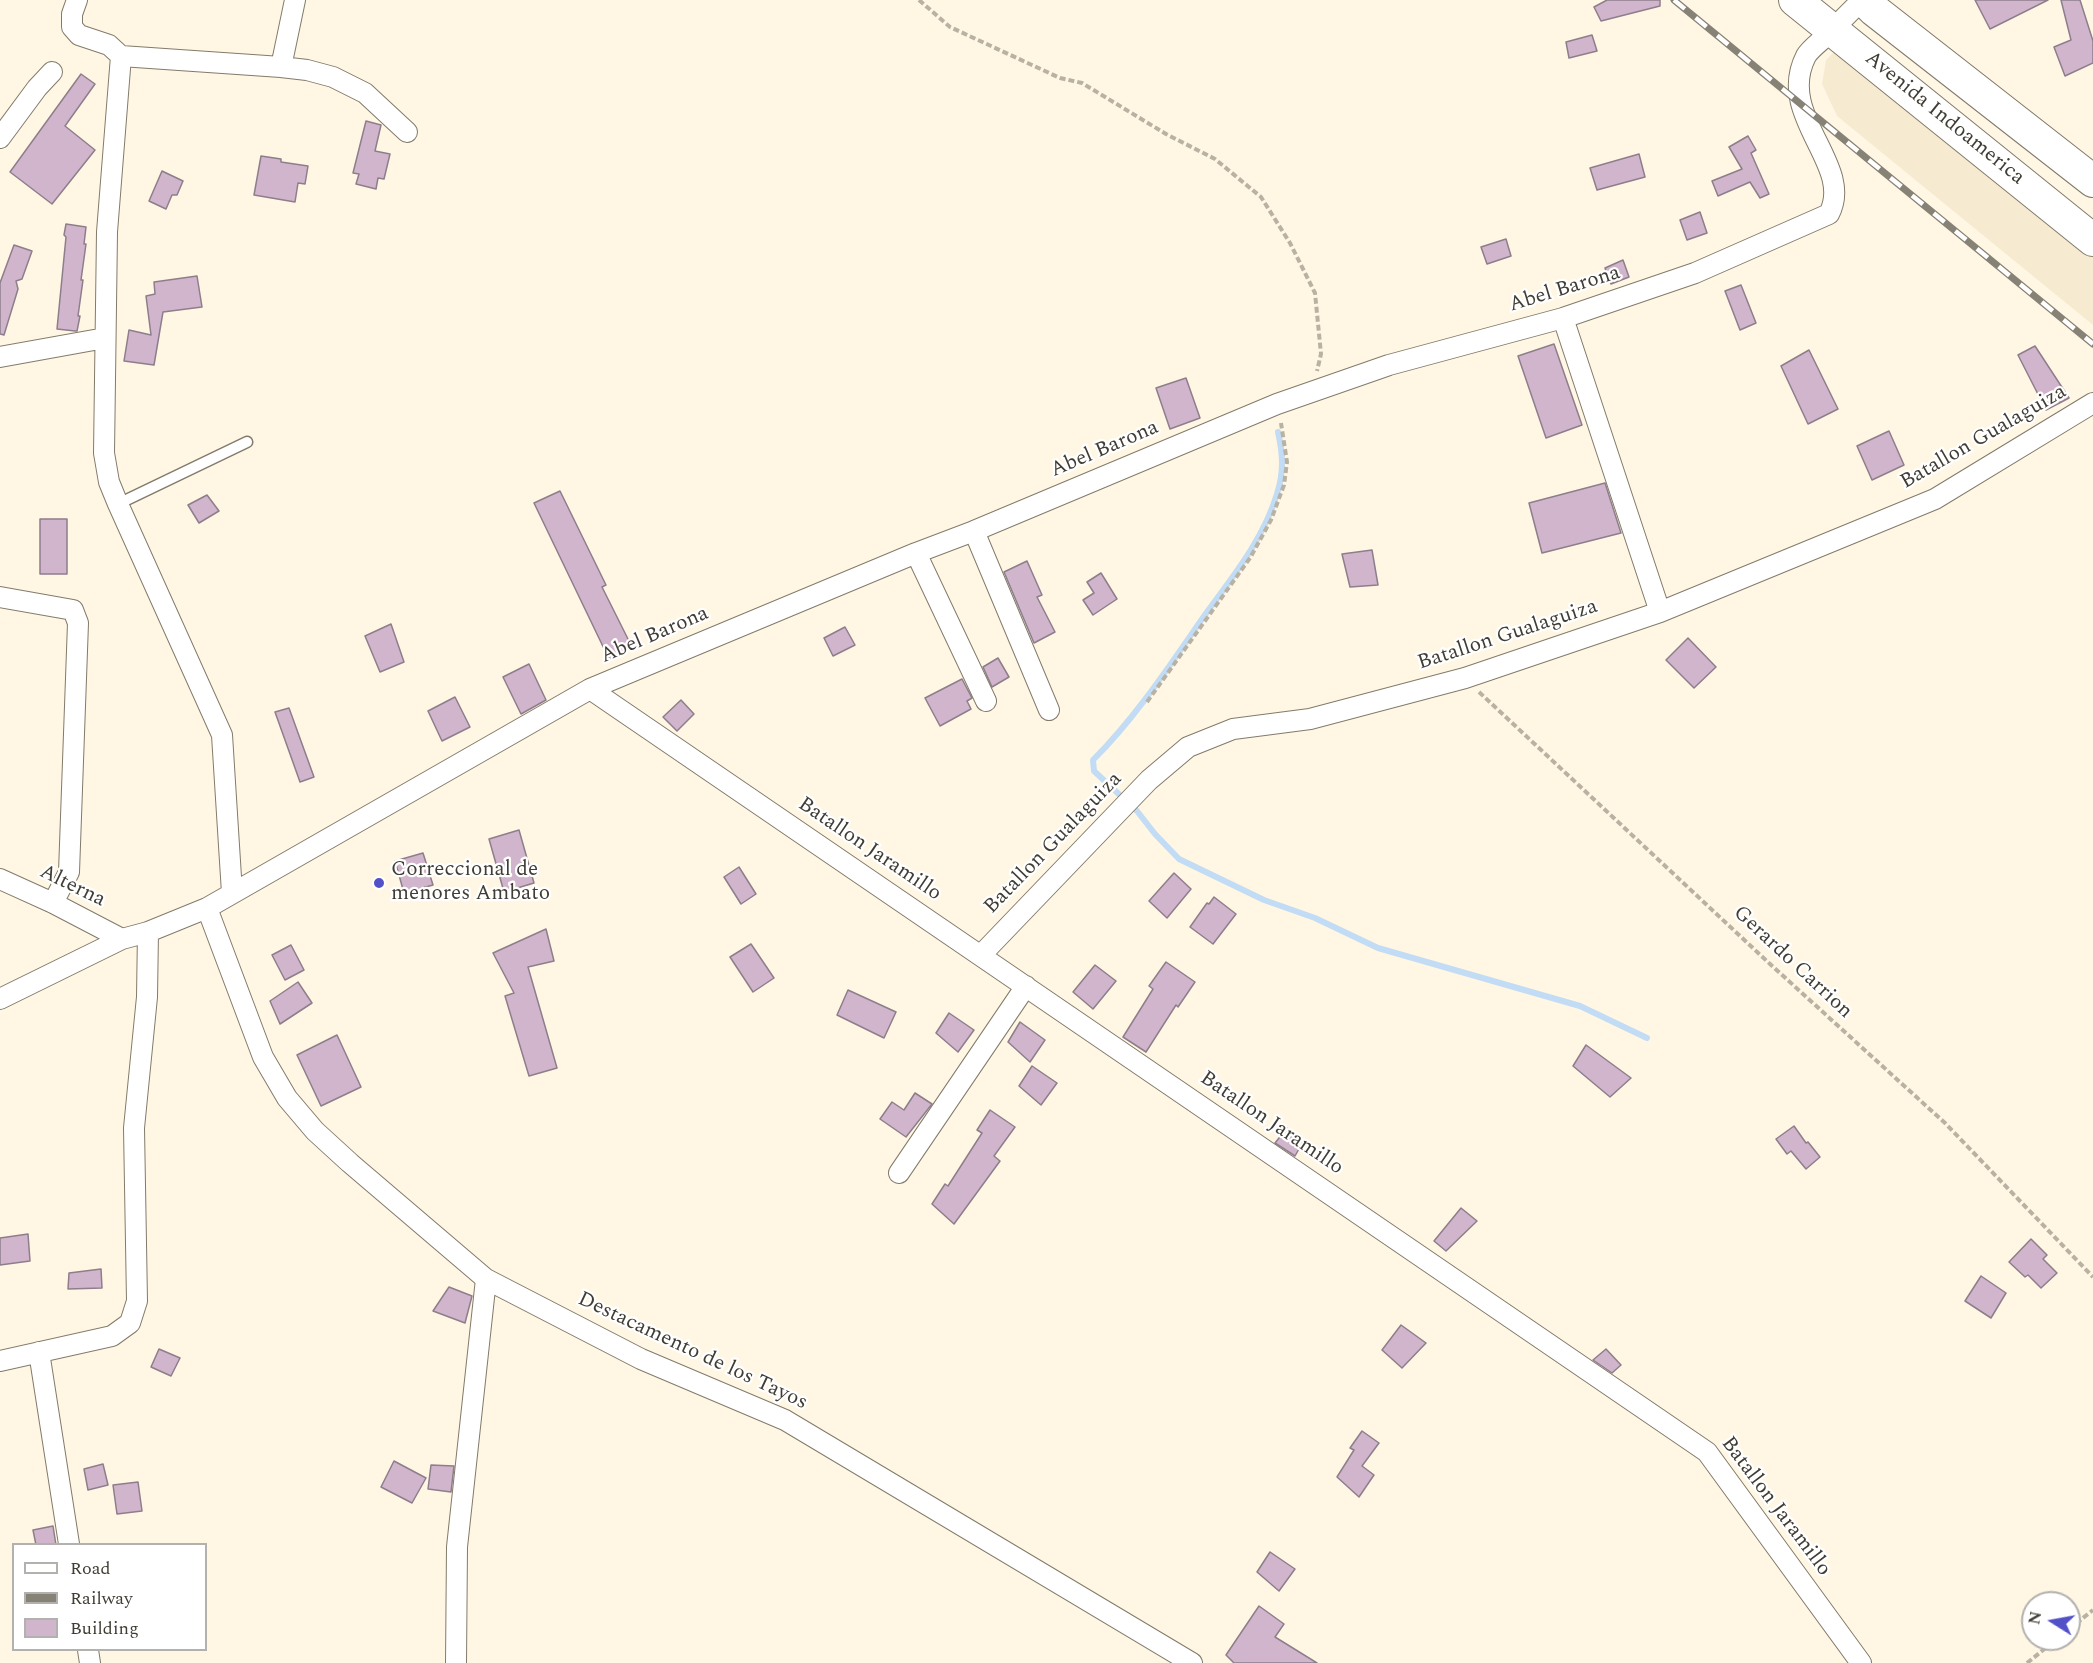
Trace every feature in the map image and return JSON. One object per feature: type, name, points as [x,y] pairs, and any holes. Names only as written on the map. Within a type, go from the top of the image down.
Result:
[{"type":"main road","name":"Avenida Indoamerica","points":[[1794,0],[2093,240]]},
{"type":"main road","name":"Avenida Indoamerica","points":[[1863,0],[2093,182]]},
{"type":"street","points":[[77,0],[72,14],[72,27],[79,35],[109,45],[121,56],[280,67],[333,76],[365,93],[407,132]]},
{"type":"street","points":[[280,67],[295,0]]},
{"type":"street","name":"Abel Barona","points":[[0,999],[122,939],[148,932],[207,908],[590,688],[1277,404],[1389,365],[1563,318],[1695,273],[1829,214],[1834,205],[1834,180],[1800,103],[1799,78],[1807,54],[1863,0]]},
{"type":"street","points":[[121,56],[107,232],[104,453],[109,482],[118,504],[222,735],[232,893]]},
{"type":"street","points":[[0,138],[37,88],[52,72]]},
{"type":"street","points":[[1563,318],[1660,612]]},
{"type":"street","points":[[0,357],[105,338]]},
{"type":"street","name":"Batallon Gualaguiza","points":[[981,955],[1149,780],[1188,747],[1233,729],[1310,719],[1465,678],[1660,612],[1935,499],[2093,403]]},
{"type":"street","points":[[974,531],[1048,710]]},
{"type":"street","points":[[916,552],[986,701]]},
{"type":"street","points":[[0,597],[73,610],[78,623],[69,872],[53,903]]},
{"type":"street","name":"Batallon Jaramillo","points":[[590,688],[1707,1452],[1861,1663]]},
{"type":"street","name":"Alterna","points":[[0,879],[53,903],[122,939]]},
{"type":"street","name":"Destacamento de los Tayos","points":[[207,908],[263,1057],[287,1098],[323,1139],[486,1279],[641,1359],[785,1420],[1192,1663]]},
{"type":"street","points":[[0,1361],[112,1336],[130,1323],[136,1301],[134,1128],[147,997],[148,932]]},
{"type":"street","points":[[899,1173],[1026,986]]},
{"type":"street","points":[[456,1663],[457,1547],[486,1279]]},
{"type":"street","points":[[39,1352],[69,1543]]},
{"type":"lane","points":[[118,504],[247,442]]},
{"type":"path","points":[[919,0],[950,27],[1060,78],[1082,83],[1166,134],[1215,159],[1261,197],[1290,243],[1315,293],[1320,354],[1316,373]]},
{"type":"path","points":[[1147,702],[1250,558],[1271,520],[1284,485],[1287,462],[1277,404]]},
{"type":"path","name":"Gerardo Carrion","points":[[1465,678],[1770,964],[1945,1123],[2093,1276]]},
{"type":"path","points":[[2081,1620],[2093,1610]]},
{"type":"path","points":[[2027,1663],[2042,1651]]},
{"type":"shaded area","points":[[1840,46],[2093,252],[2093,325],[1837,116],[1822,84],[1826,60]]},
{"type":"building","points":[[1607,0],[1660,0],[1660,6],[1601,21],[1594,7]]},
{"type":"building","points":[[1975,0],[2048,0],[1990,29]]},
{"type":"building","points":[[2061,0],[2080,0],[2093,41],[2093,63],[2065,76],[2054,47],[2071,40]]},
{"type":"building","points":[[1592,35],[1597,51],[1569,58],[1566,42]]},
{"type":"building","points":[[81,74],[95,84],[65,126],[95,150],[52,204],[10,172]]},
{"type":"building","points":[[366,121],[381,125],[375,151],[390,154],[384,179],[378,178],[376,189],[356,184],[359,174],[353,173]]},
{"type":"building","points":[[1748,136],[1756,150],[1751,153],[1769,194],[1760,198],[1750,182],[1718,196],[1712,181],[1742,169],[1729,147]]},
{"type":"building","points":[[1639,154],[1645,177],[1597,190],[1590,168]]},
{"type":"building","points":[[261,156],[308,166],[305,184],[298,183],[295,202],[254,195]]},
{"type":"building","points":[[162,171],[183,181],[177,195],[172,195],[166,209],[149,201]]},
{"type":"building","points":[[1700,212],[1707,233],[1687,240],[1680,220]]},
{"type":"building","points":[[66,224],[86,227],[77,331],[57,329]]},
{"type":"building","points":[[1506,239],[1511,256],[1487,264],[1481,247]]},
{"type":"building","points":[[14,245],[32,251],[22,279],[16,281],[18,289],[4,335],[0,334],[0,283]]},
{"type":"building","points":[[1623,260],[1629,277],[1611,284],[1605,268]]},
{"type":"building","points":[[197,276],[202,307],[163,312],[154,365],[124,361],[129,330],[151,335],[146,296],[155,294],[154,282]]},
{"type":"building","points":[[1741,285],[1756,323],[1740,330],[1725,291]]},
{"type":"building","points":[[1554,344],[1582,425],[1546,438],[1518,356]]},
{"type":"building","points":[[2035,346],[2069,398],[2046,410],[2018,355]]},
{"type":"building","points":[[1809,350],[1838,409],[1808,424],[1781,366]]},
{"type":"building","points":[[1186,378],[1200,418],[1170,429],[1156,388]]},
{"type":"building","points":[[1889,431],[1904,465],[1872,480],[1857,446]]},
{"type":"building","points":[[1605,483],[1621,533],[1542,553],[1529,503]]},
{"type":"building","points":[[560,491],[606,585],[602,587],[632,647],[609,659],[534,503]]},
{"type":"building","points":[[207,495],[219,511],[199,523],[188,505]]},
{"type":"building","points":[[40,519],[67,519],[67,574],[40,574]]},
{"type":"building","points":[[1372,550],[1378,585],[1350,587],[1342,554]]},
{"type":"building","points":[[1027,561],[1042,595],[1037,597],[1055,632],[1034,643],[1004,572]]},
{"type":"building","points":[[1101,573],[1117,599],[1093,615],[1083,600],[1094,593],[1087,582]]},
{"type":"building","points":[[391,624],[404,662],[380,672],[365,636]]},
{"type":"building","points":[[845,627],[855,645],[833,656],[824,638]]},
{"type":"building","points":[[1688,638],[1716,667],[1694,688],[1666,660]]},
{"type":"building","points":[[998,658],[1009,677],[992,687],[983,667]]},
{"type":"building","points":[[529,664],[546,700],[521,714],[503,677]]},
{"type":"building","points":[[962,679],[972,698],[967,701],[971,709],[940,726],[925,698]]},
{"type":"building","points":[[455,697],[470,727],[442,741],[428,711]]},
{"type":"building","points":[[681,700],[694,714],[677,731],[663,717]]},
{"type":"building","points":[[289,708],[314,777],[300,782],[275,712]]},
{"type":"building","points":[[519,830],[534,883],[504,892],[489,839]]},
{"type":"building","points":[[423,853],[433,885],[404,893],[395,861]]},
{"type":"building","points":[[739,867],[756,894],[741,904],[724,877]]},
{"type":"building","points":[[1174,873],[1191,889],[1167,918],[1149,901]]},
{"type":"building","points":[[1214,897],[1236,914],[1213,944],[1190,927]]},
{"type":"building","points":[[546,929],[554,961],[528,967],[557,1068],[529,1076],[505,996],[514,993],[493,953]]},
{"type":"building","points":[[751,944],[774,978],[753,992],[730,957]]},
{"type":"building","points":[[291,945],[304,970],[285,980],[272,955]]},
{"type":"building","points":[[1166,962],[1195,982],[1178,1007],[1176,1005],[1146,1052],[1123,1037],[1153,989],[1149,986]]},
{"type":"building","points":[[1095,965],[1116,981],[1093,1009],[1073,992]]},
{"type":"building","points":[[298,982],[312,1003],[280,1024],[270,1001]]},
{"type":"building","points":[[848,990],[896,1012],[884,1038],[837,1015]]},
{"type":"building","points":[[949,1013],[974,1030],[958,1052],[936,1033]]},
{"type":"building","points":[[1020,1022],[1045,1040],[1030,1062],[1008,1042]]},
{"type":"building","points":[[337,1035],[361,1087],[321,1106],[297,1055]]},
{"type":"building","points":[[1586,1045],[1631,1078],[1610,1097],[1573,1066]]},
{"type":"building","points":[[1032,1066],[1057,1083],[1041,1105],[1019,1086]]},
{"type":"building","points":[[915,1093],[932,1104],[906,1137],[880,1119],[892,1102],[904,1110]]},
{"type":"building","points":[[990,1110],[1015,1127],[994,1156],[1000,1161],[954,1224],[932,1204],[945,1184],[948,1186],[982,1133],[977,1130]]},
{"type":"building","points":[[1794,1126],[1820,1157],[1806,1169],[1791,1151],[1787,1154],[1776,1139]]},
{"type":"building","points":[[1287,1128],[1303,1142],[1295,1156],[1275,1143]]},
{"type":"building","points":[[1461,1208],[1477,1221],[1446,1251],[1434,1241]]},
{"type":"building","points":[[28,1234],[30,1261],[0,1265],[0,1238]]},
{"type":"building","points":[[2031,1239],[2047,1255],[2043,1259],[2057,1273],[2041,1288],[2028,1275],[2025,1277],[2009,1262]]},
{"type":"building","points":[[101,1269],[102,1288],[68,1289],[69,1273]]},
{"type":"building","points":[[1981,1276],[2006,1293],[1991,1318],[1965,1301]]},
{"type":"building","points":[[449,1287],[472,1296],[465,1323],[433,1311]]},
{"type":"building","points":[[1401,1325],[1426,1343],[1402,1368],[1382,1350]]},
{"type":"building","points":[[159,1349],[180,1358],[171,1376],[151,1367]]},
{"type":"building","points":[[1606,1349],[1621,1365],[1612,1373],[1593,1360]]},
{"type":"building","points":[[1362,1431],[1379,1443],[1362,1466],[1374,1475],[1359,1497],[1337,1477],[1354,1450],[1350,1448]]},
{"type":"building","points":[[394,1461],[426,1478],[412,1503],[381,1487]]},
{"type":"building","points":[[103,1464],[108,1485],[88,1490],[84,1469]]},
{"type":"building","points":[[431,1465],[454,1466],[451,1492],[428,1489]]},
{"type":"building","points":[[138,1482],[142,1511],[117,1514],[113,1485]]},
{"type":"building","points":[[53,1526],[56,1543],[36,1543],[33,1530]]},
{"type":"building","points":[[1270,1552],[1295,1569],[1279,1591],[1257,1572]]},
{"type":"building","points":[[1259,1606],[1284,1624],[1275,1637],[1317,1663],[1234,1663],[1226,1655]]},
{"type":"waterway","points":[[1278,432],[1282,455],[1281,478],[1263,528],[1234,575],[1151,692],[1093,760],[1094,771],[1137,811],[1179,859],[1264,900],[1315,918],[1378,948],[1580,1006],[1647,1038]]},
{"type":"railway","points":[[1674,0],[2093,344]]},
{"type":"place","name":"Correccional de menores Ambato","points":[[379,883]]}]
